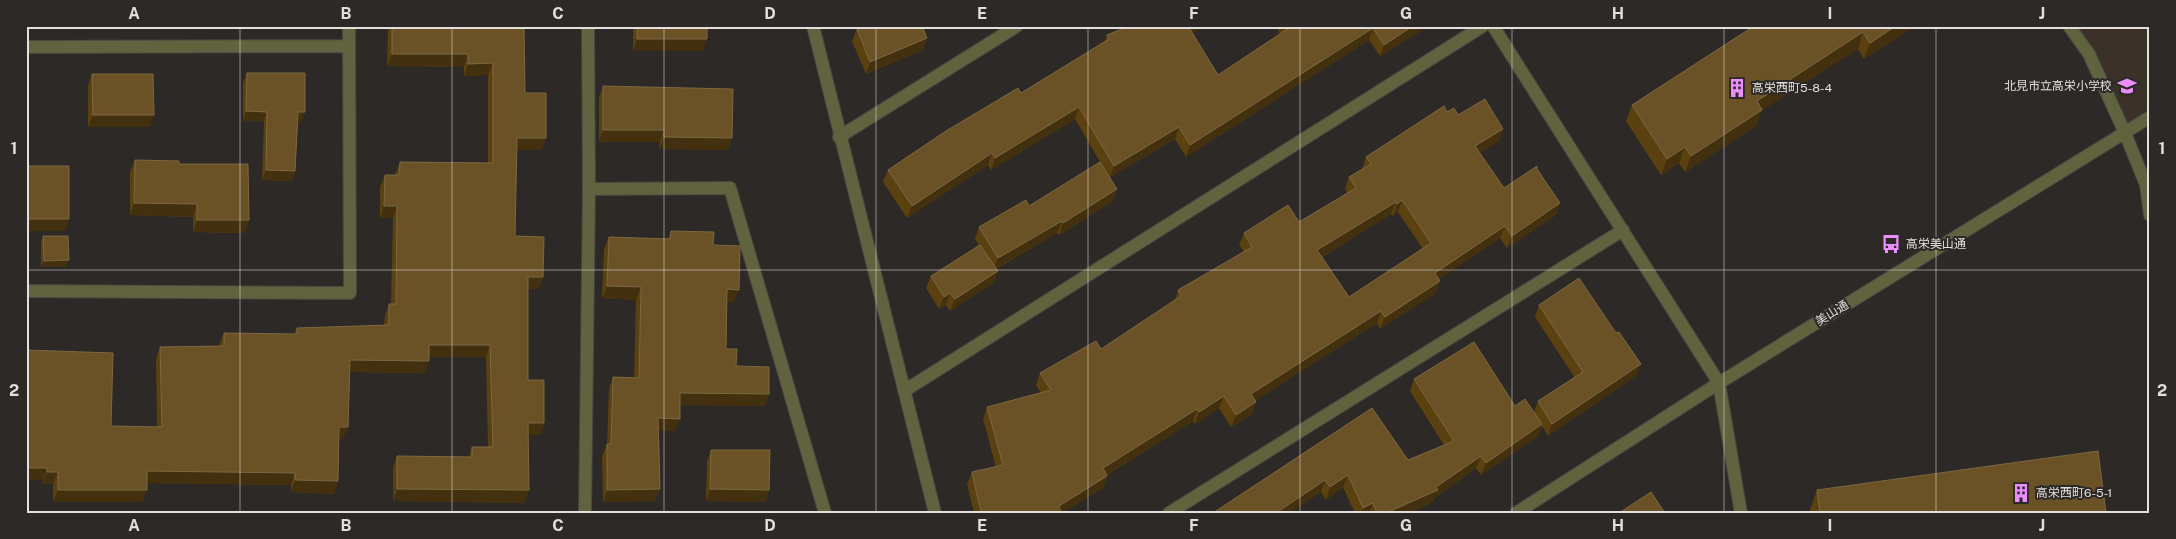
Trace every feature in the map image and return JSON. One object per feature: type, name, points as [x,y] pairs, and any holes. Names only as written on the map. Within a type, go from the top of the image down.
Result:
[{"type":"street","points":[[26,291],[350,292],[349,26]]},
{"type":"street","points":[[585,513],[589,189],[588,26]]},
{"type":"street","points":[[813,26],[839,137],[935,513]]},
{"type":"street","points":[[839,137],[1017,26]]},
{"type":"street","points":[[904,391],[1483,26]]},
{"type":"street","points":[[1493,26],[1719,383],[1741,513]]},
{"type":"street","points":[[2069,26],[2089,54],[2125,133],[2146,185],[2150,215]]},
{"type":"street","points":[[26,47],[349,46]]},
{"type":"street","name":"美山通","points":[[1516,513],[1719,383],[2150,117]]},
{"type":"street","points":[[589,189],[730,188],[825,513]]},
{"type":"street","points":[[1169,513],[1623,230]]},
{"type":"shaded area","name":"北見市立高栄小学校","points":[[2069,26],[2150,26],[2150,117],[2125,133]]},
{"type":"building","points":[[392,26],[524,26],[525,93],[546,93],[546,138],[517,138],[515,236],[544,237],[543,277],[528,277],[528,380],[544,380],[544,423],[528,423],[529,490],[397,489],[397,456],[472,457],[472,447],[493,447],[490,345],[429,345],[429,361],[350,360],[348,427],[339,427],[338,481],[295,480],[295,473],[147,471],[147,490],[58,490],[58,472],[47,472],[47,468],[26,468],[26,350],[113,353],[111,426],[162,427],[160,347],[224,346],[224,333],[297,334],[297,328],[389,325],[389,304],[396,304],[397,206],[384,206],[385,175],[399,175],[400,162],[493,163],[493,63],[468,64],[468,54],[392,54]]},
{"type":"building","points":[[637,26],[707,26],[707,39],[637,39]]},
{"type":"building","points":[[864,26],[922,26],[927,38],[870,62],[857,29]]},
{"type":"building","points":[[1129,26],[1188,26],[1218,75],[1289,28],[1287,26],[1413,26],[1384,45],[1373,28],[1190,145],[1179,127],[1114,166],[1079,107],[995,158],[992,153],[912,206],[888,170],[946,131],[1018,88],[1021,93],[1109,39],[1107,35]]},
{"type":"building","name":"高栄西町5-8-4","points":[[1754,26],[1896,26],[1870,43],[1863,32],[1757,101],[1762,110],[1691,156],[1685,147],[1667,159],[1632,105]]},
{"type":"building","points":[[247,73],[305,73],[305,112],[298,112],[295,171],[266,170],[267,112],[246,111]]},
{"type":"building","points":[[92,74],[153,74],[154,115],[93,115]]},
{"type":"building","points":[[603,86],[733,89],[732,138],[664,137],[664,130],[603,130]]},
{"type":"building","points":[[1485,99],[1503,129],[1475,146],[1504,188],[1537,166],[1537,169],[1560,203],[1512,236],[1505,226],[1435,273],[1440,281],[1385,317],[1381,311],[1251,394],[1256,402],[1236,415],[1224,396],[1199,412],[1197,409],[1103,468],[1107,476],[1059,506],[1061,513],[982,513],[972,472],[1003,465],[987,407],[1051,390],[1040,373],[1096,341],[1101,349],[1181,296],[1178,290],[1252,247],[1244,233],[1288,205],[1299,222],[1356,188],[1349,177],[1371,164],[1366,157],[1444,106],[1447,112],[1454,108],[1458,115]],"holes":[[[1402,200],[1431,243],[1349,297],[1317,250]]]},
{"type":"building","points":[[135,160],[179,161],[179,164],[248,164],[249,220],[197,220],[197,204],[134,203]]},
{"type":"building","points":[[1100,162],[1117,189],[1063,223],[1062,221],[998,258],[979,227],[1026,200],[1029,206]]},
{"type":"building","points":[[26,166],[69,166],[69,219],[26,219]]},
{"type":"building","points":[[671,231],[714,232],[713,245],[740,246],[739,290],[727,289],[726,349],[737,349],[736,366],[769,367],[769,394],[680,393],[680,419],[658,418],[660,489],[607,490],[607,444],[611,444],[613,377],[639,378],[641,287],[607,286],[609,237],[670,239]]},
{"type":"building","points":[[43,236],[68,236],[69,260],[44,261]]},
{"type":"building","points":[[980,245],[998,271],[955,299],[950,293],[944,297],[931,276]]},
{"type":"building","points":[[1579,278],[1616,333],[1619,332],[1641,364],[1552,424],[1538,401],[1583,372],[1539,305]]},
{"type":"building","points":[[1474,342],[1515,406],[1525,399],[1542,424],[1486,463],[1481,456],[1436,487],[1438,490],[1386,513],[1377,513],[1373,503],[1363,508],[1348,475],[1330,487],[1325,480],[1276,513],[1213,513],[1372,408],[1408,460],[1454,441],[1414,379]]},
{"type":"building","points":[[711,450],[770,450],[769,490],[710,489]]},
{"type":"building","points":[[2098,451],[2106,513],[1820,513],[1817,490]]},
{"type":"building","points":[[1651,492],[1665,513],[1619,513]]},
{"type":"place","name":"北見市立高栄小学校","points":[[2127,86]]},
{"type":"place","name":"高栄西町5-8-4","points":[[1737,88]]},
{"type":"place","name":"高栄美山通","points":[[1891,244]]},
{"type":"place","name":"高栄西町6-5-1","points":[[2021,493]]}]
